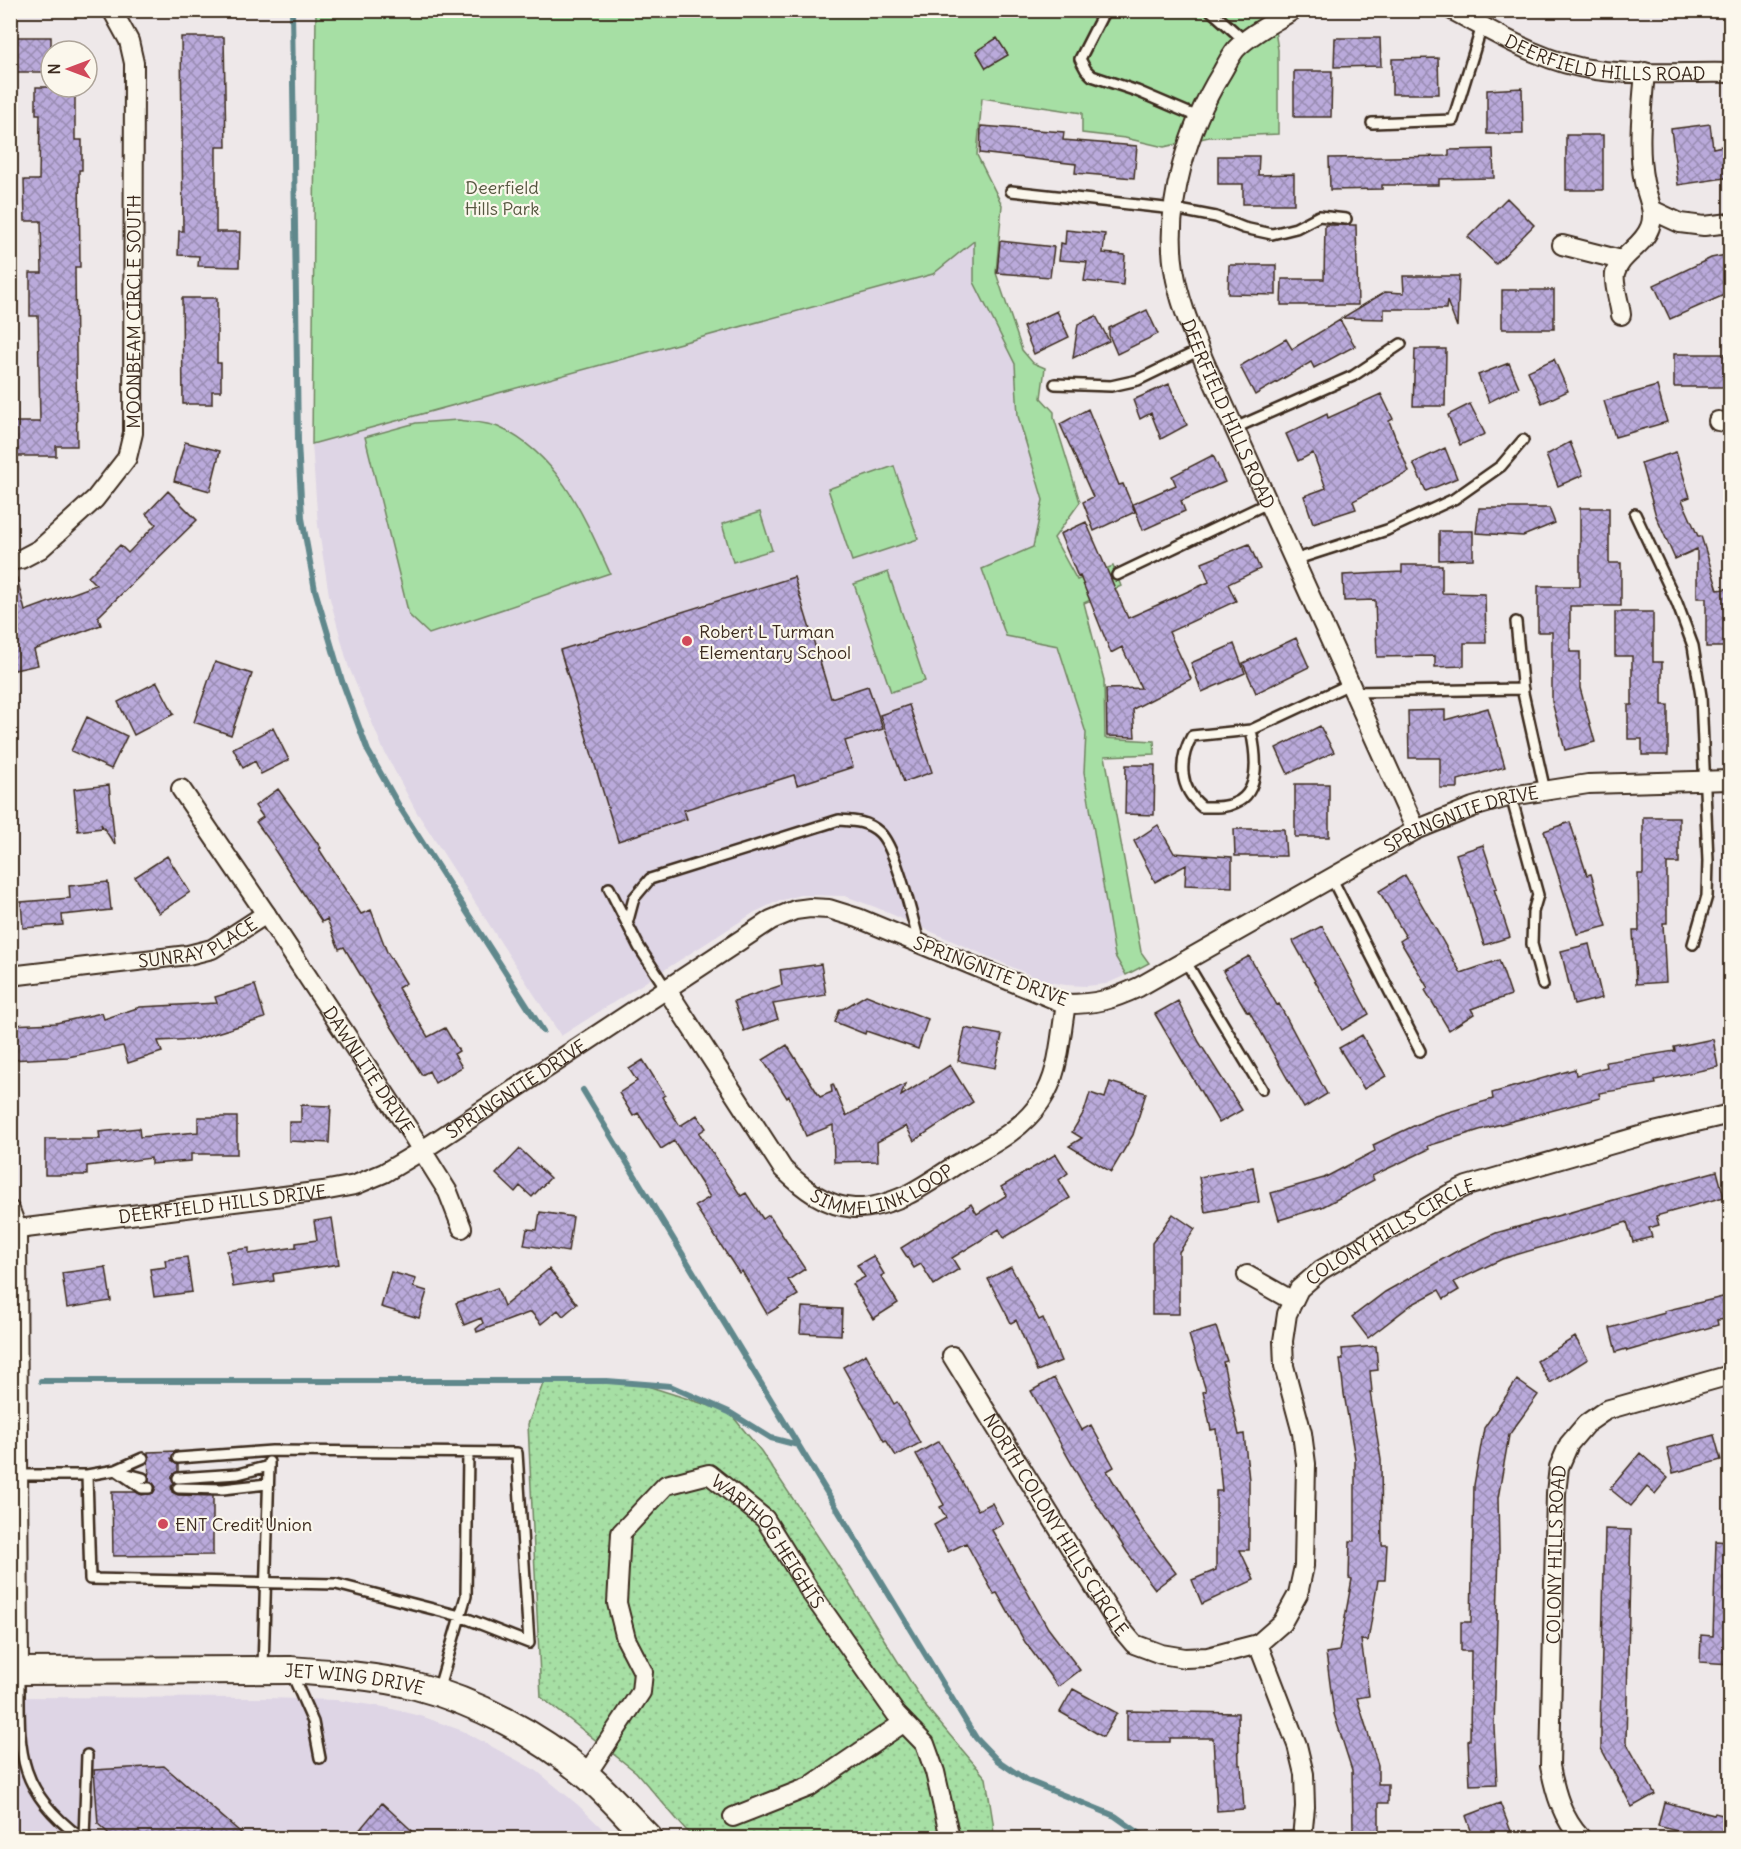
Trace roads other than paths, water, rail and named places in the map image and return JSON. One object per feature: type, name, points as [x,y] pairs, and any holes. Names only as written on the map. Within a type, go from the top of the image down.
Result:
[{"type":"main road","name":"JET WING DRIVE","points":[[15,1671],[290,1670],[333,1673],[417,1686],[469,1704],[514,1726],[553,1749],[586,1775],[649,1839]]},
{"type":"street","name":"MOONBEAM CIRCLE SOUTH","points":[[10,561],[21,559],[40,549],[95,499],[127,458],[133,433],[134,63],[129,41],[112,10]]},
{"type":"street","name":"DEERFIELD HILLS ROAD","points":[[1293,10],[1236,49],[1198,117],[1183,165],[1174,209],[1171,235],[1174,269],[1181,304],[1200,350],[1416,830]]},
{"type":"street","name":"DEERFIELD HILLS ROAD","points":[[1452,10],[1525,48],[1563,62],[1595,70],[1731,73]]},
{"type":"street","points":[[1621,315],[1614,276],[1621,260],[1640,244],[1651,226],[1652,210],[1644,181],[1641,130],[1645,72]]},
{"type":"street","points":[[1652,210],[1680,223],[1704,226],[1731,223]]},
{"type":"street","points":[[1562,245],[1621,260]]},
{"type":"street","name":"SPRINGNITE DRIVE","points":[[421,1151],[771,920],[795,910],[829,909],[858,918],[1066,1004],[1093,1004],[1117,998],[1186,962],[1416,830],[1473,807],[1511,796],[1588,784],[1731,780]]},
{"type":"street","name":"SUNRAY PLACE","points":[[10,976],[188,955],[212,949],[266,914],[181,789]]},
{"type":"street","name":"DAWNLITE DRIVE","points":[[266,914],[448,1192],[462,1228]]},
{"type":"street","name":"SIMMELINK LOOP","points":[[667,990],[783,1169],[803,1188],[826,1201],[854,1208],[882,1204],[907,1195],[1011,1132],[1029,1118],[1043,1099],[1053,1076],[1066,1004]]},
{"type":"street","name":"COLONY HILLS CIRCLE","points":[[1258,1644],[1282,1623],[1298,1594],[1304,1566],[1306,1464],[1302,1434],[1284,1365],[1283,1349],[1287,1314],[1299,1289],[1321,1270],[1467,1186],[1654,1132],[1731,1113]]},
{"type":"street","name":"DEERFIELD HILLS DRIVE","points":[[14,1229],[323,1191],[355,1185],[421,1151]]},
{"type":"street","points":[[10,1210],[14,1229],[18,1475],[15,1542],[15,1671]]},
{"type":"street","points":[[1247,1275],[1293,1301]]},
{"type":"street","name":"NORTH COLONY HILLS CIRCLE","points":[[952,1356],[1118,1625],[1134,1644],[1161,1654],[1185,1658],[1208,1658],[1258,1644]]},
{"type":"street","name":"COLONY HILLS ROAD","points":[[1581,1839],[1565,1816],[1555,1790],[1550,1766],[1556,1493],[1559,1467],[1569,1444],[1586,1424],[1606,1410],[1731,1376]]},
{"type":"street","name":"WARTHOG HEIGHTS","points":[[586,1775],[640,1692],[643,1672],[626,1639],[617,1603],[621,1533],[666,1485],[710,1474],[765,1519],[817,1602],[903,1723],[925,1744],[936,1772],[950,1839]]},
{"type":"street","points":[[1258,1644],[1296,1745],[1304,1774],[1305,1807],[1302,1839]]},
{"type":"street","points":[[733,1817],[809,1787],[903,1723]]},
{"type":"lane","points":[[1105,10],[1080,59],[1086,70],[1092,76],[1137,91],[1198,117]]},
{"type":"lane","points":[[1210,10],[1246,42]]},
{"type":"lane","points":[[1372,123],[1453,120],[1482,26]]},
{"type":"lane","points":[[1011,191],[1174,209],[1216,217],[1245,228],[1272,234],[1296,228],[1319,216],[1346,219]]},
{"type":"lane","points":[[1235,428],[1353,376],[1401,344]]},
{"type":"lane","points":[[1055,384],[1111,387],[1138,380],[1200,350]]},
{"type":"lane","points":[[1294,560],[1387,530],[1454,499],[1501,466],[1523,440]]},
{"type":"lane","points":[[1117,575],[1268,503]]},
{"type":"lane","points":[[1635,514],[1677,603],[1694,646],[1701,696],[1708,861],[1707,896],[1693,944]]},
{"type":"lane","points":[[1516,622],[1523,689],[1545,791]]},
{"type":"lane","points":[[1251,730],[1255,749],[1255,768],[1251,789],[1238,802],[1224,807],[1202,807],[1194,800],[1183,778],[1184,751],[1192,736],[1251,730],[1352,688],[1523,689]]},
{"type":"lane","points":[[1511,796],[1538,895],[1533,912],[1532,944],[1543,985]]},
{"type":"lane","points":[[627,924],[634,898],[650,879],[839,820],[861,822],[879,832],[891,849],[920,944]]},
{"type":"lane","points":[[1331,877],[1420,1051]]},
{"type":"lane","points":[[609,888],[627,924],[667,990]]},
{"type":"lane","points":[[1186,962],[1262,1089]]},
{"type":"lane","points":[[87,1475],[90,1579],[336,1584],[460,1616],[529,1643],[518,1453],[272,1451],[178,1458]]},
{"type":"lane","points":[[263,1670],[267,1484],[272,1451]]},
{"type":"lane","points":[[437,1693],[466,1596],[468,1453]]},
{"type":"lane","points":[[18,1475],[87,1475],[116,1470],[143,1458]]},
{"type":"lane","points":[[267,1484],[223,1489],[178,1483],[238,1474],[269,1466]]},
{"type":"lane","points":[[116,1470],[143,1478]]},
{"type":"lane","points":[[116,1470],[142,1488],[149,1488]]},
{"type":"lane","points":[[290,1670],[313,1722],[320,1758]]},
{"type":"lane","points":[[15,1671],[24,1766],[32,1787],[58,1821],[82,1839]]},
{"type":"lane","points":[[82,1839],[87,1755]]},
{"type":"waterway","points":[[292,10],[298,442],[302,518],[315,590],[342,681],[368,751],[399,806],[543,1031]]},
{"type":"waterway","points":[[583,1090],[976,1738],[997,1760],[1026,1780],[1115,1816],[1146,1838]]},
{"type":"waterway","points":[[41,1381],[607,1381],[670,1386],[729,1412],[771,1438],[798,1445]]},
{"type":"place","name":"Robert L Turman Elementary School","points":[[687,641]]},
{"type":"place","name":"ENT Credit Union","points":[[163,1524]]},
{"type":"park label","name":"Deerfield Hills Park","points":[[502,198]]}]
